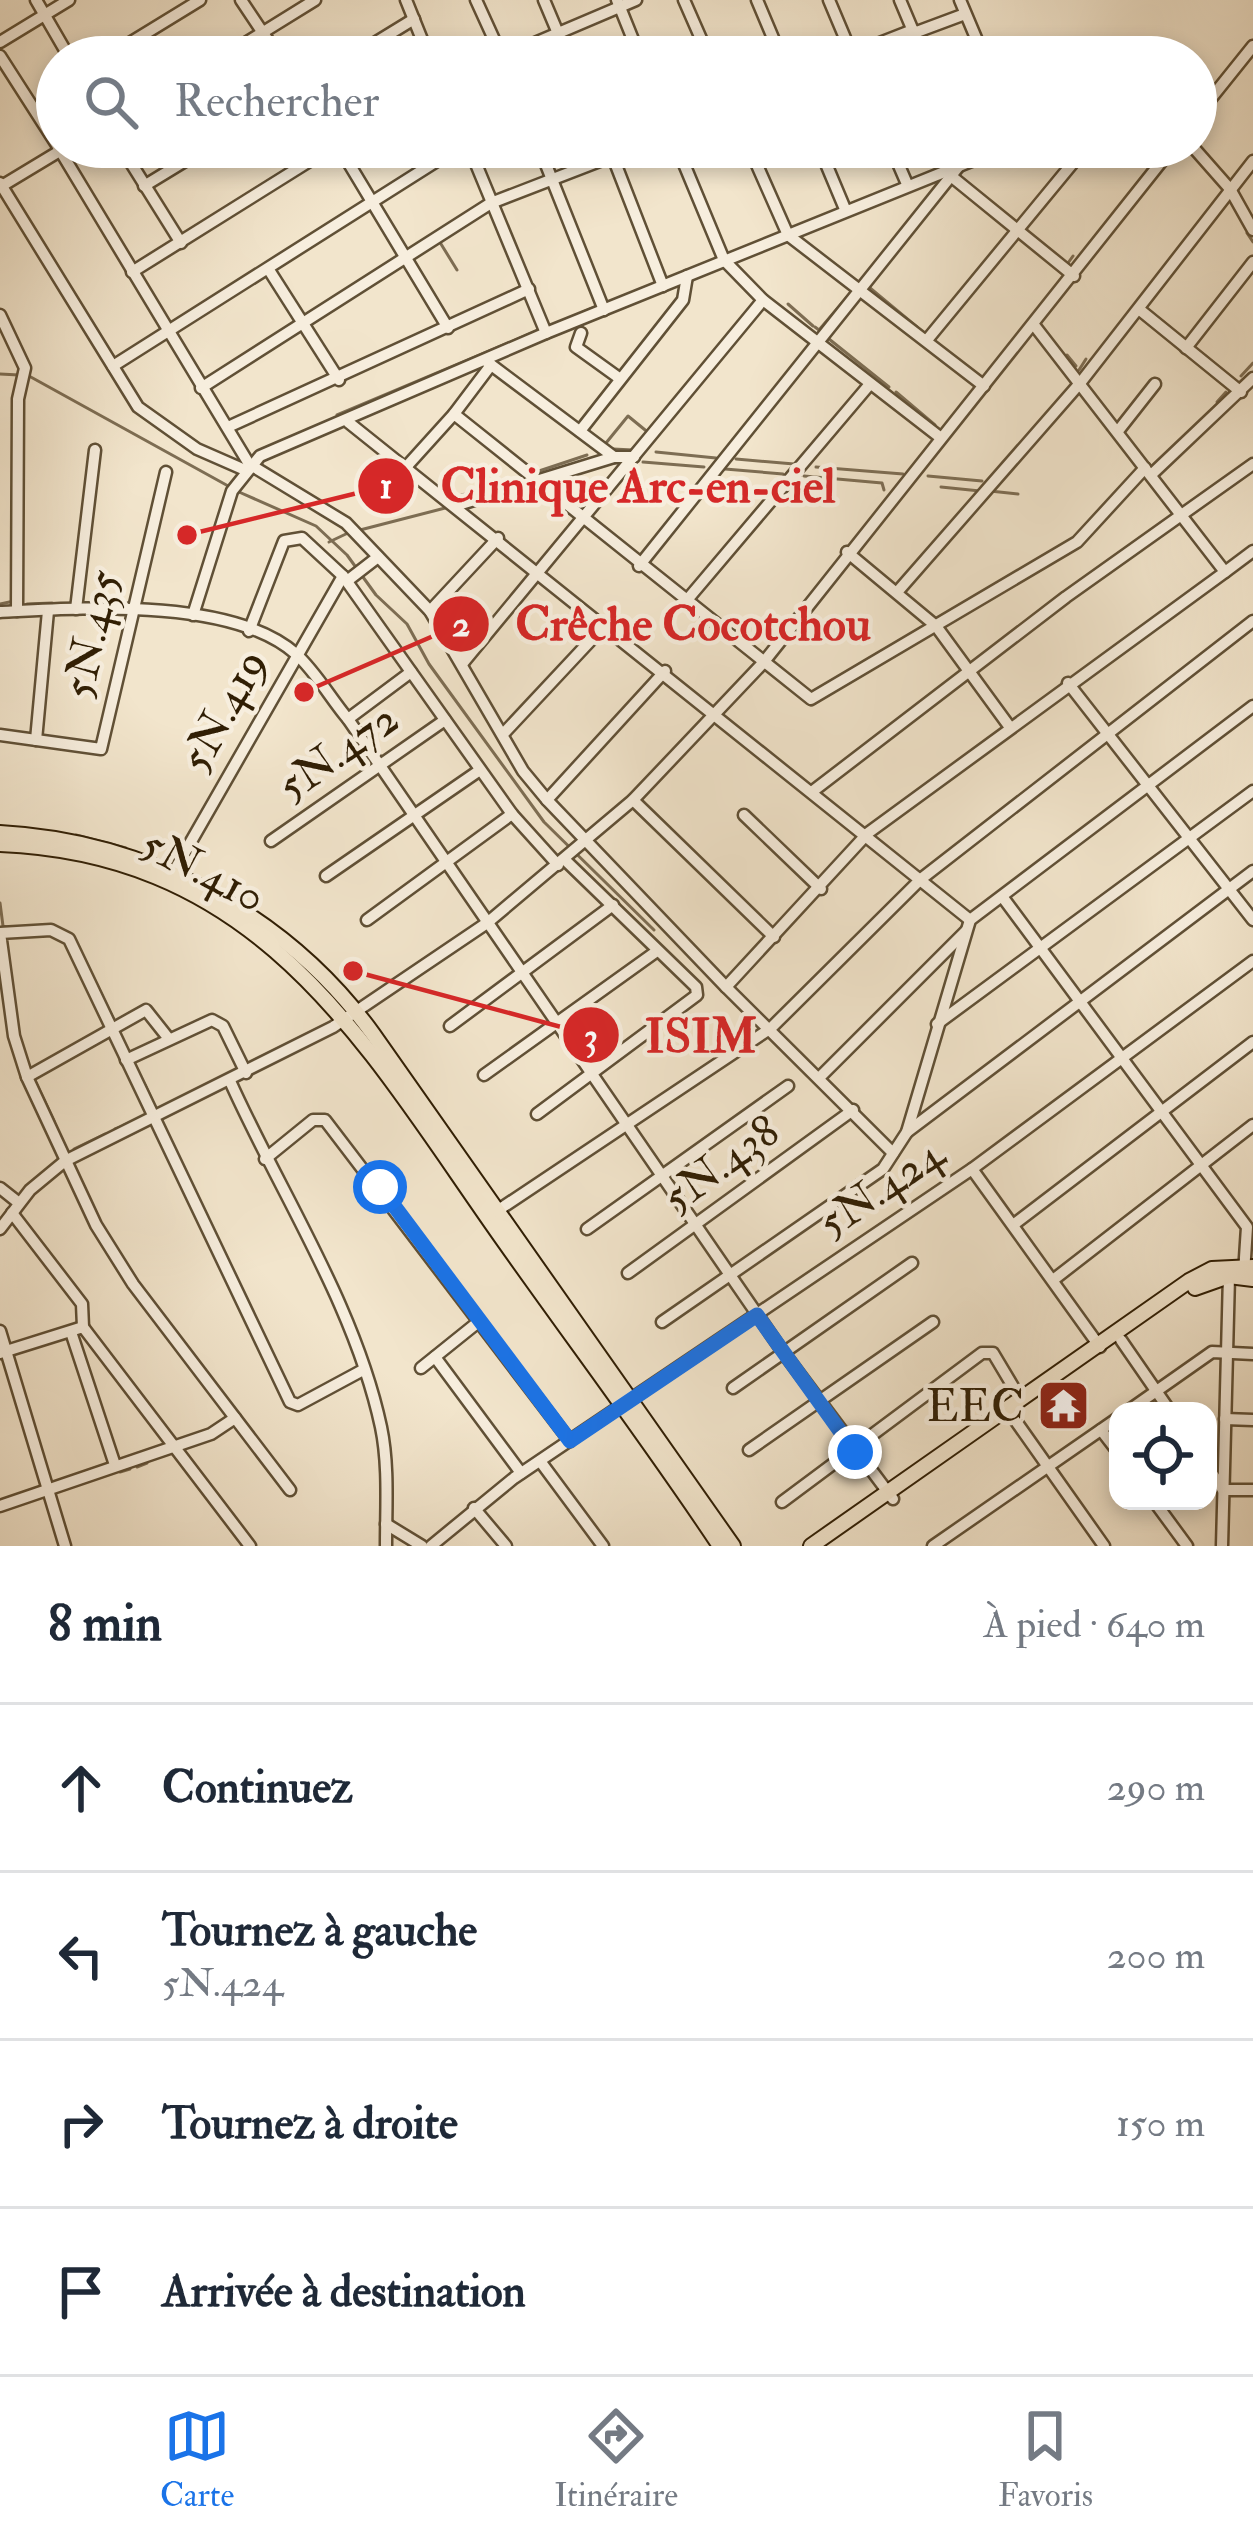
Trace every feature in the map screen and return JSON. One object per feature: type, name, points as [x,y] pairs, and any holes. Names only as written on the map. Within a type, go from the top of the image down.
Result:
[{"type":"main road","points":[[0,833],[76,843],[170,877]]},
{"type":"main road","name":"5N.410","points":[[0,844],[77,853],[170,877],[268,943],[351,1015],[624,1401]]},
{"type":"main road","points":[[1014,1409],[1201,1284],[1245,1273]]},
{"type":"main road","points":[[823,1546],[1200,1274],[1245,1273]]},
{"type":"main road","points":[[624,1401],[720,1546]]},
{"type":"main road","points":[[624,1401],[733,1546]]},
{"type":"main road","points":[[811,1546],[891,1496]]},
{"type":"street","points":[[36,0],[56,36]]},
{"type":"street","points":[[0,42],[69,0]]},
{"type":"street","points":[[141,36],[200,0]]},
{"type":"street","points":[[242,0],[267,36]]},
{"type":"street","points":[[256,36],[315,0]]},
{"type":"street","points":[[406,0],[420,36]]},
{"type":"street","points":[[476,0],[492,36]]},
{"type":"street","points":[[544,0],[558,35],[618,3],[636,0]]},
{"type":"street","points":[[684,0],[700,36]]},
{"type":"street","points":[[757,0],[772,36]]},
{"type":"street","points":[[830,0],[842,36]]},
{"type":"street","points":[[900,0],[916,36]]},
{"type":"street","points":[[959,0],[975,36]]},
{"type":"street","points":[[618,3],[631,36]]},
{"type":"street","points":[[901,36],[965,14]]},
{"type":"street","points":[[386,36],[413,19]]},
{"type":"street","points":[[1217,91],[1253,46]]},
{"type":"street","points":[[0,56],[36,111]]},
{"type":"street","points":[[899,590],[1081,382],[1253,161]]},
{"type":"street","points":[[36,163],[1,186],[138,407],[160,425],[318,502],[430,611],[524,770],[547,800],[572,852],[613,905],[696,987],[697,995],[537,1114]]},
{"type":"street","points":[[72,168],[228,427],[247,467]]},
{"type":"street","points":[[133,168],[181,243]]},
{"type":"street","points":[[143,186],[173,168]]},
{"type":"street","points":[[132,272],[302,168]]},
{"type":"street","points":[[352,168],[376,201],[448,328]]},
{"type":"street","points":[[113,366],[427,168]]},
{"type":"street","points":[[477,168],[546,333]]},
{"type":"street","points":[[548,168],[604,310]]},
{"type":"street","points":[[201,388],[490,203],[576,168]]},
{"type":"street","points":[[617,168],[663,286]]},
{"type":"street","points":[[686,168],[724,260],[763,300],[940,439]]},
{"type":"street","points":[[758,168],[788,236],[984,386]]},
{"type":"street","points":[[828,168],[845,209]]},
{"type":"street","points":[[900,168],[907,184]]},
{"type":"street","points":[[193,614],[224,512],[247,467],[290,442],[348,422],[546,333],[947,168]]},
{"type":"street","points":[[639,566],[958,168]]},
{"type":"street","points":[[927,340],[1069,168]]},
{"type":"street","points":[[0,1229],[65,1162],[156,1120],[351,1015],[488,923],[633,800],[763,663],[847,551],[1157,168]]},
{"type":"street","points":[[1211,168],[1253,230]]},
{"type":"street","points":[[951,176],[1074,276]]},
{"type":"street","points":[[1186,348],[1253,262]]},
{"type":"street","points":[[269,270],[339,380]]},
{"type":"street","points":[[580,430],[683,300],[687,276]]},
{"type":"street","points":[[228,427],[529,289]]},
{"type":"street","points":[[462,664],[763,300]]},
{"type":"street","points":[[1140,310],[1241,392]]},
{"type":"street","points":[[0,315],[25,368],[18,399],[16,611]]},
{"type":"street","points":[[1034,325],[1225,572]]},
{"type":"street","points":[[581,333],[576,347],[620,378]]},
{"type":"street","points":[[407,466],[454,414],[488,363]]},
{"type":"street","points":[[488,363],[614,457]]},
{"type":"street","points":[[454,414],[805,698],[818,698],[1076,542],[1253,378]]},
{"type":"street","points":[[687,600],[870,384]]},
{"type":"street","points":[[1118,431],[1155,384]]},
{"type":"street","points":[[0,399],[18,399]]},
{"type":"street","points":[[348,422],[868,833],[969,924]]},
{"type":"street","points":[[76,609],[95,450]]},
{"type":"street","points":[[458,505],[614,457],[634,457]]},
{"type":"street","points":[[813,790],[1253,464]]},
{"type":"street","name":"5N.435","points":[[0,735],[101,748],[166,472]]},
{"type":"street","points":[[249,632],[284,541],[302,538],[352,575],[411,672],[512,814],[572,852],[726,987],[893,1153]]},
{"type":"street","points":[[430,611],[499,538]]},
{"type":"street","points":[[847,551],[899,590],[936,626],[1009,726]]},
{"type":"street","points":[[726,987],[868,833],[1253,551]]},
{"type":"street","name":"5N.419","points":[[170,877],[295,652],[352,575],[378,557]]},
{"type":"street","points":[[0,612],[131,608],[193,614],[295,652],[348,719],[783,1352],[891,1496]]},
{"type":"street","name":"5N.435","points":[[36,740],[47,611]]},
{"type":"street","points":[[493,1214],[771,1028],[921,878],[1253,621]]},
{"type":"street","points":[[505,732],[606,624]]},
{"type":"street","points":[[547,800],[664,671]]},
{"type":"street","points":[[348,719],[411,672]]},
{"type":"street","points":[[1068,683],[1253,920]]},
{"type":"street","points":[[820,1077],[969,924],[1253,706]]},
{"type":"street","name":"5N.472","points":[[271,841],[445,720]]},
{"type":"street","points":[[326,877],[480,770]]},
{"type":"street","points":[[935,1026],[1253,791]]},
{"type":"street","points":[[633,800],[774,937]]},
{"type":"street","points":[[367,920],[512,814]]},
{"type":"street","points":[[744,815],[821,889]]},
{"type":"street","points":[[907,1132],[1079,1007],[1253,871]]},
{"type":"street","points":[[1004,899],[1157,1112],[1250,1224],[1245,1273],[1227,1353],[1222,1546]]},
{"type":"street","points":[[450,1026],[613,905]]},
{"type":"street","points":[[662,1322],[874,1178],[907,1132],[969,924]]},
{"type":"street","points":[[290,1490],[114,1256],[65,1162],[14,1036],[0,933],[42,929],[69,940],[290,1402],[298,1406],[363,1370]]},
{"type":"street","points":[[484,1075],[657,951]]},
{"type":"street","name":"5N.424","points":[[431,1546],[521,1473],[972,1169],[1253,961]]},
{"type":"street","points":[[27,1077],[149,1010],[169,1039]]},
{"type":"street","points":[[127,1060],[218,1022],[246,1073]]},
{"type":"street","points":[[0,1042],[14,1036]]},
{"type":"street","points":[[1012,1225],[1253,1042]]},
{"type":"street","points":[[230,1081],[320,1266],[363,1370],[385,1453],[386,1546]]},
{"type":"street","points":[[587,1229],[788,1086]]},
{"type":"street","name":"5N.438","points":[[628,1273],[853,1111]]},
{"type":"street","points":[[265,1159],[313,1120],[325,1120],[419,1237],[477,1324],[570,1441]]},
{"type":"street","points":[[1052,1280],[1253,1126]]},
{"type":"street","points":[[972,1169],[1100,1347]]},
{"type":"street","points":[[0,1188],[82,1304],[77,1330],[115,1465]]},
{"type":"street","points":[[733,1388],[912,1263]]},
{"type":"street","points":[[749,1450],[933,1322]]},
{"type":"street","points":[[421,1367],[477,1324]]},
{"type":"street","points":[[2,1353],[77,1330]]},
{"type":"street","points":[[77,1330],[173,1443],[250,1546]]},
{"type":"street","points":[[0,1331],[2,1353],[65,1546]]},
{"type":"street","points":[[1121,1340],[1164,1402]]},
{"type":"street","points":[[1141,1402],[1212,1352],[1253,1354]]},
{"type":"street","points":[[782,1502],[982,1353],[993,1353],[1014,1409],[1100,1544]]},
{"type":"street","points":[[435,1357],[521,1473]]},
{"type":"street","points":[[0,1506],[173,1443],[211,1434],[236,1418]]},
{"type":"street","points":[[1226,1419],[1253,1420]]},
{"type":"street","points":[[933,1546],[1109,1424]]},
{"type":"street","points":[[1101,1430],[1109,1440]]},
{"type":"street","points":[[540,1461],[603,1546]]},
{"type":"street","points":[[1217,1481],[1223,1490]]},
{"type":"street","points":[[1223,1490],[1253,1490]]},
{"type":"street","points":[[474,1508],[506,1546]]},
{"type":"street","points":[[1161,1510],[1187,1546]]},
{"type":"street","points":[[386,1524],[422,1546]]},
{"type":"street","points":[[950,1534],[958,1546]]},
{"type":"waterway","points":[[1247,233],[1253,242]]},
{"type":"waterway","points":[[441,244],[457,270]]},
{"type":"waterway","points":[[1068,263],[1073,256]]},
{"type":"waterway","points":[[870,288],[917,327]]},
{"type":"waterway","points":[[815,327],[819,330],[853,290]]},
{"type":"waterway","points":[[788,304],[813,326]]},
{"type":"waterway","points":[[581,313],[600,305]]},
{"type":"waterway","points":[[337,415],[539,330]]},
{"type":"waterway","points":[[829,339],[889,387]]},
{"type":"waterway","points":[[1200,352],[1209,359]]},
{"type":"waterway","points":[[1067,355],[1076,366]]},
{"type":"waterway","points":[[1079,370],[1086,359]]},
{"type":"waterway","points":[[1241,376],[1253,363]]},
{"type":"waterway","points":[[0,374],[19,375]]},
{"type":"waterway","points":[[29,376],[230,487]]},
{"type":"waterway","points":[[896,392],[935,425]]},
{"type":"waterway","points":[[1217,402],[1226,392]]},
{"type":"waterway","points":[[606,443],[628,416],[650,434]]},
{"type":"waterway","points":[[613,449],[633,450]]},
{"type":"waterway","points":[[656,452],[716,458]]},
{"type":"waterway","points":[[533,473],[587,455]]},
{"type":"waterway","points":[[736,459],[794,464]]},
{"type":"waterway","points":[[643,462],[704,467]]},
{"type":"waterway","points":[[816,467],[903,474]]},
{"type":"waterway","points":[[725,469],[783,474]]},
{"type":"waterway","points":[[804,476],[882,483],[884,490]]},
{"type":"waterway","points":[[928,476],[982,481]]},
{"type":"waterway","points":[[459,496],[516,478]]},
{"type":"waterway","points":[[941,487],[980,491]]},
{"type":"waterway","points":[[990,491],[1018,494]]},
{"type":"waterway","points":[[239,492],[316,526],[347,555],[376,595],[407,624],[429,664],[544,822],[654,930]]},
{"type":"waterway","points":[[360,530],[449,507]]},
{"type":"waterway","points":[[329,542],[348,533]]},
{"type":"waterway","points":[[0,604],[14,601]]},
{"type":"waterway","points":[[27,604],[52,603]]},
{"type":"waterway","points":[[76,835],[126,848]]},
{"type":"waterway","points":[[0,903],[3,926],[9,928]]},
{"type":"waterway","points":[[19,927],[45,925]]},
{"type":"waterway","points":[[83,957],[114,1020]]},
{"type":"waterway","points":[[120,1034],[130,1054]]},
{"type":"waterway","points":[[35,1081],[54,1121]]},
{"type":"waterway","points":[[145,1085],[152,1100]]},
{"type":"waterway","points":[[124,1125],[142,1117]]},
{"type":"waterway","points":[[115,1129],[121,1127]]},
{"type":"waterway","points":[[74,1149],[105,1134]]},
{"type":"waterway","points":[[137,1467],[147,1463]]},
{"type":"waterway","points":[[120,1472],[130,1469]]},
{"type":"place","name":"Clinique Arc-en-ciel","points":[[187,535]]},
{"type":"place","name":"Crêche Cocotchou","points":[[304,692]]},
{"type":"place","name":"ISIM","points":[[353,971]]},
{"type":"place","name":"EEC","points":[[1063,1405]]},
{"type":"route","points":[[380,1187],[477,1324],[570,1441],[757,1315],[855,1452]]}]
